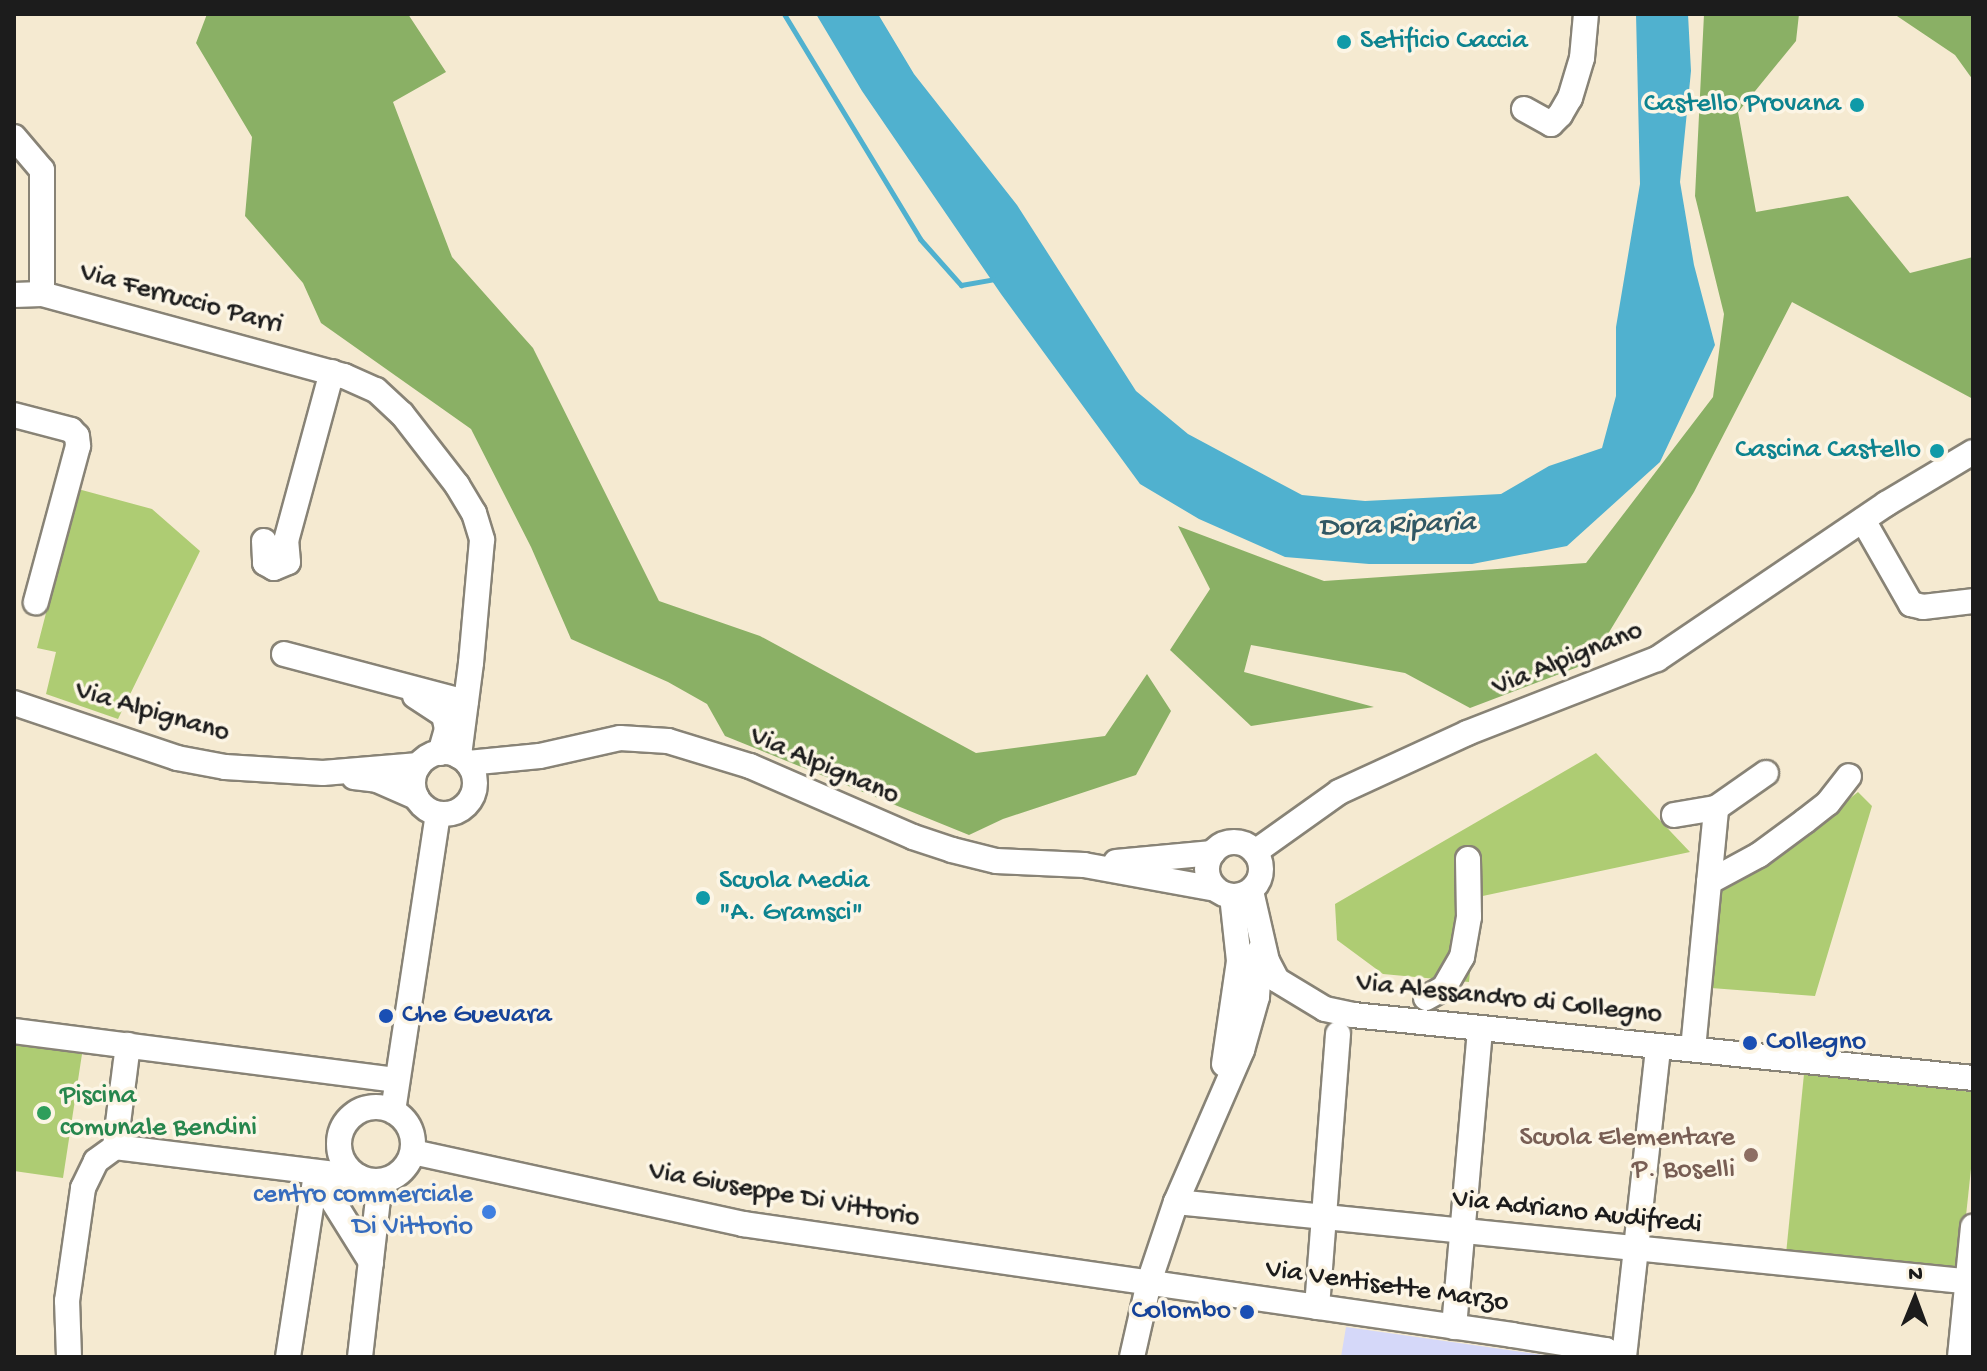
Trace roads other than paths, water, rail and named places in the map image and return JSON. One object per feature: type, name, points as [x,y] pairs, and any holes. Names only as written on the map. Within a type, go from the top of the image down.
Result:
[{"type":"street","points":[[1524,109],[1551,124],[1560,115],[1570,98],[1582,58],[1586,14]]},
{"type":"street","points":[[14,137],[42,170],[42,294]]},
{"type":"street","name":"Via Ferruccio Parri","points":[[14,295],[42,294],[332,372],[376,390],[402,414],[457,485],[474,513],[482,540],[466,702],[446,759]]},
{"type":"street","points":[[264,541],[265,563],[274,568],[288,562],[286,541],[332,372]]},
{"type":"street","points":[[14,415],[71,430],[77,436],[78,446],[36,602]]},
{"type":"street","name":"Via Alpignano","points":[[1255,852],[1339,792],[1467,733],[1657,659],[1863,520],[1973,452]]},
{"type":"street","points":[[1863,520],[1911,604],[1923,607],[1973,601]]},
{"type":"street","points":[[284,654],[466,702]]},
{"type":"street","points":[[396,685],[444,715],[446,759],[475,786],[463,808],[451,814],[438,814],[424,807],[416,797],[413,782],[446,759]]},
{"type":"street","name":"Via Alpignano","points":[[14,703],[177,758],[285,774],[323,773],[446,759],[540,756],[620,738],[668,741],[750,766],[913,837],[952,850],[996,861],[1084,865],[1233,892]]},
{"type":"street","name":"Via Alpignano","points":[[475,786],[540,756]]},
{"type":"street","name":"Via Alpignano","points":[[323,773],[377,780],[416,797]]},
{"type":"street","points":[[1674,815],[1716,808],[1766,773]]},
{"type":"street","points":[[1709,882],[1759,855],[1805,821],[1828,803],[1849,776]]},
{"type":"street","name":"Via Alessandro di Collegno","points":[[1693,1049],[1716,808]]},
{"type":"street","points":[[370,1179],[342,1157],[341,1131],[350,1118],[381,1109],[397,1080],[438,814]]},
{"type":"street","points":[[1217,1107],[1239,961],[1233,892],[1208,870],[1213,853],[1232,842],[1248,846],[1255,852],[1261,869],[1258,882],[1233,892]]},
{"type":"street","name":"Via Alpignano","points":[[1084,865],[1213,853]]},
{"type":"street","points":[[1426,998],[1444,988],[1462,957],[1469,917],[1468,859]]},
{"type":"street","name":"Via Alessandro di Collegno","points":[[1233,892],[1261,932],[1267,961],[1277,980],[1325,1009],[1353,1015],[1973,1078]]},
{"type":"street","points":[[1132,1357],[1149,1282],[1176,1202],[1232,1080],[1253,1014],[1261,932]]},
{"type":"street","points":[[14,1031],[397,1080]]},
{"type":"street","points":[[1317,1307],[1338,1034]]},
{"type":"street","points":[[1454,1327],[1479,1039]]},
{"type":"street","points":[[115,1147],[128,1045]]},
{"type":"street","points":[[1624,1357],[1657,1057]]},
{"type":"street","points":[[69,1357],[67,1301],[83,1188],[96,1161],[115,1147],[370,1179],[405,1168],[413,1152],[408,1124],[318,1070]]},
{"type":"street","name":"Via Giuseppe Di Vittorio","points":[[413,1152],[743,1224],[1149,1282]]},
{"type":"street","points":[[316,1174],[371,1262]]},
{"type":"street","points":[[288,1357],[316,1174]]},
{"type":"street","points":[[360,1357],[371,1262],[370,1179]]},
{"type":"street","name":"Via Adriano Audifredi","points":[[1176,1202],[1970,1282]]},
{"type":"street","points":[[1960,1357],[1970,1282],[1973,1227]]},
{"type":"street","name":"Via Ventisette Marzo","points":[[1149,1282],[1598,1349],[1615,1357]]},
{"type":"water","name":"Dora Riparia","points":[[816,14],[878,14],[914,74],[1017,205],[1136,391],[1188,434],[1302,495],[1365,501],[1501,494],[1549,466],[1602,448],[1616,396],[1616,327],[1640,184],[1636,14],[1688,14],[1691,71],[1680,182],[1694,265],[1715,345],[1660,462],[1567,546],[1472,564],[1369,564],[1285,557],[1199,519],[1140,484],[1001,294],[862,91]]},
{"type":"waterway","points":[[784,14],[920,239],[961,285],[994,279]]},
{"type":"place","name":"Setificio Caccia","points":[[1344,42]]},
{"type":"place","name":"Castello Provana","points":[[1857,105]]},
{"type":"place","name":"Cascina Castello","points":[[1937,451]]},
{"type":"place","name":"Scuola Media \"A. Gramsci\"","points":[[703,898]]},
{"type":"place","name":"Che Guevara","points":[[386,1016]]},
{"type":"place","name":"Collegno","points":[[1750,1043]]},
{"type":"place","name":"Piscina comunale Bendini","points":[[44,1113]]},
{"type":"place","name":"Scuola Elementare P. Boselli","points":[[1751,1155]]},
{"type":"place","name":"centro commerciale Di Vittorio","points":[[489,1212]]},
{"type":"place","name":"Colombo","points":[[1247,1312]]}]
